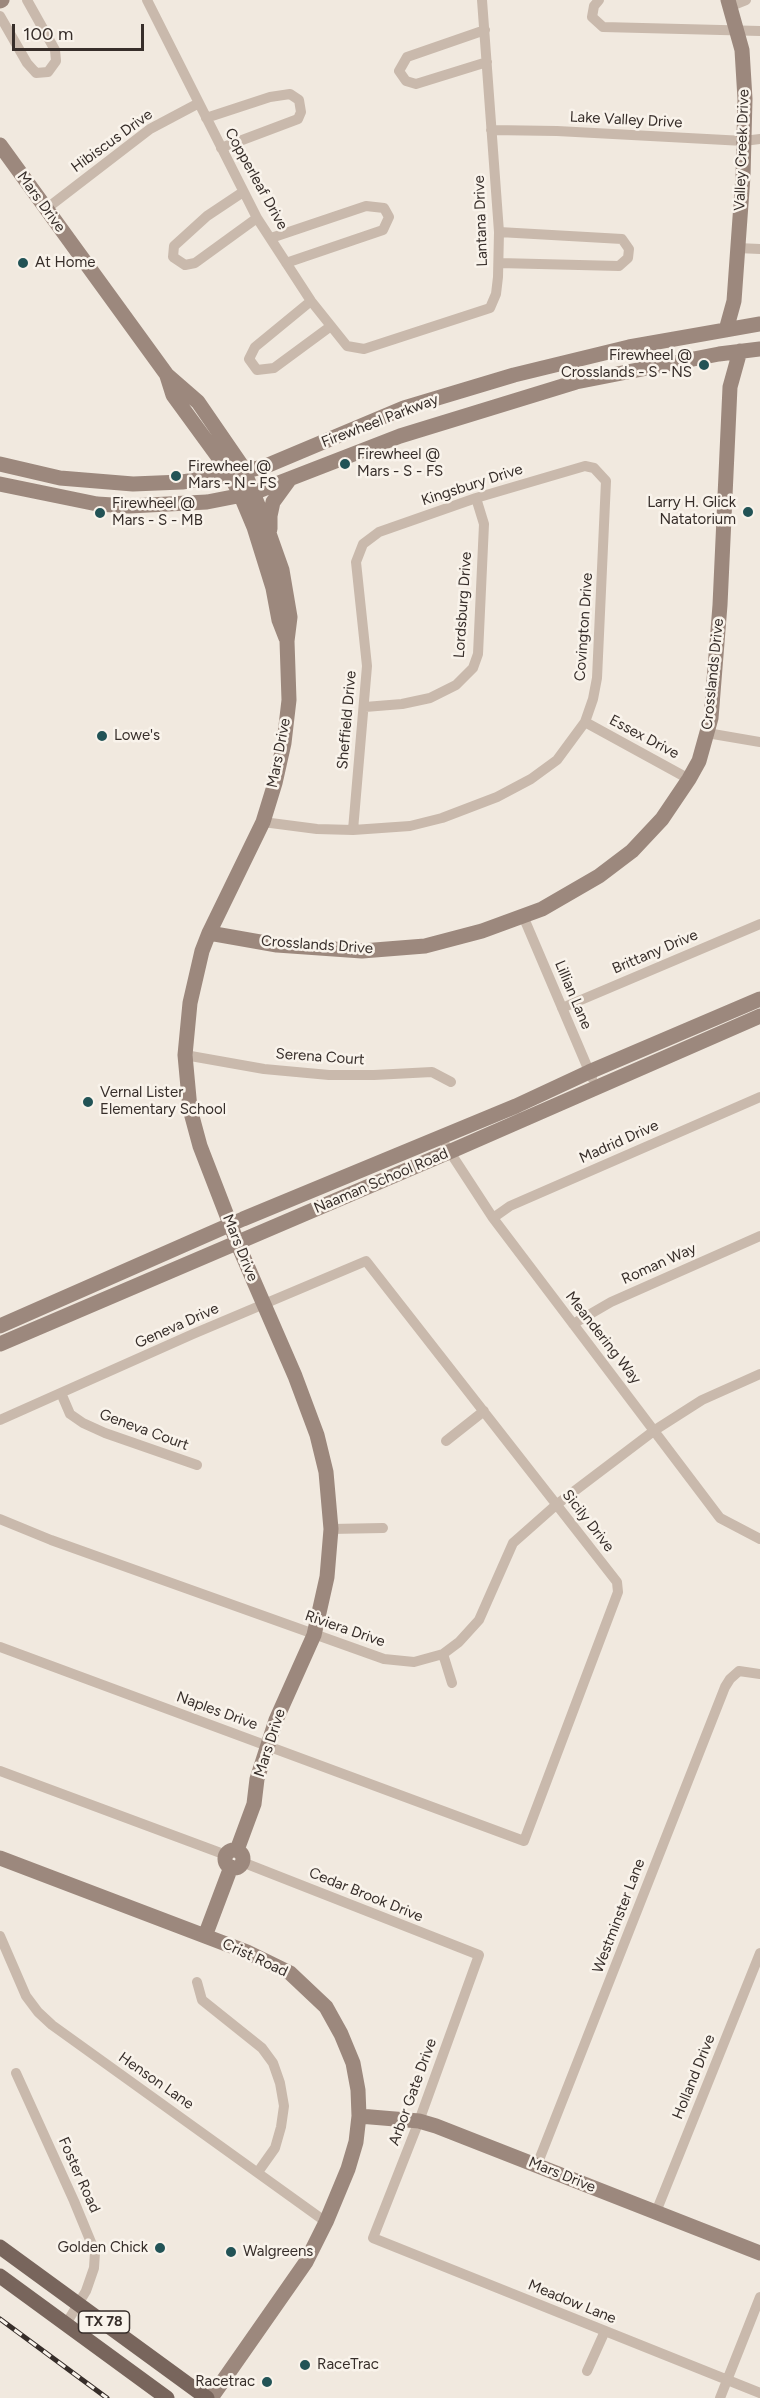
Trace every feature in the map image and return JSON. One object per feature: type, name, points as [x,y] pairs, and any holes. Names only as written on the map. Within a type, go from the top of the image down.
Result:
[{"type":"main road","name":"TX 78","points":[[0,2247],[209,2398]]},
{"type":"main road","name":"TX 78","points":[[0,2276],[167,2398]]},
{"type":"street","points":[[0,16],[27,63],[36,73],[48,72],[56,61],[54,50],[27,0]]},
{"type":"street","name":"Copperleaf Drive","points":[[147,0],[257,218],[311,301],[347,346],[364,349]]},
{"type":"street","name":"Lantana Drive","points":[[364,349],[490,308],[496,294],[499,232],[482,0]]},
{"type":"street","points":[[599,0],[594,6],[592,16],[603,27],[760,31]]},
{"type":"street","points":[[730,3],[747,0]]},
{"type":"street","name":"Valley Creek Drive","points":[[726,330],[734,301],[745,99],[742,50],[730,3]]},
{"type":"street","points":[[485,30],[407,57],[399,71],[406,81],[416,84],[487,62]]},
{"type":"street","points":[[206,118],[270,97],[290,94],[299,100],[301,112],[298,119],[221,148]]},
{"type":"street","name":"Hibiscus Drive","points":[[46,209],[150,129],[199,102]]},
{"type":"street","name":"Lake Valley Drive","points":[[491,130],[556,131],[744,141],[760,139]]},
{"type":"street","name":"Mars Drive","points":[[0,145],[167,375],[198,402],[270,534],[282,570],[290,617],[287,641],[289,700],[284,743],[263,822],[209,933],[197,970],[190,1003],[185,1055],[186,1082],[194,1130],[230,1225],[295,1376],[317,1435],[326,1472],[331,1530],[327,1577],[314,1635],[283,1702],[267,1745],[257,1779],[254,1804],[205,1936]]},
{"type":"street","points":[[243,192],[207,216],[174,246],[173,258],[185,265],[195,263],[257,218]]},
{"type":"street","points":[[271,238],[366,206],[384,208],[389,217],[383,230],[286,263]]},
{"type":"street","points":[[499,232],[622,239],[629,249],[628,258],[619,266],[499,264]]},
{"type":"street","points":[[737,248],[760,249]]},
{"type":"street","points":[[311,301],[255,347],[249,358],[257,370],[274,368],[331,326]]},
{"type":"street","points":[[734,301],[741,320],[755,325]]},
{"type":"street","name":"Firewheel Parkway","points":[[0,464],[60,478],[133,484],[182,482],[237,474],[282,459],[404,408],[514,375],[629,347],[755,325]]},
{"type":"street","name":"Firewheel Parkway","points":[[0,484],[54,497],[129,506],[207,502],[247,495],[400,436],[576,382],[719,354],[760,349]]},
{"type":"street","name":"Crosslands Drive","points":[[209,933],[277,945],[362,951],[425,946],[482,931],[542,909],[632,852],[662,819],[699,762],[711,718],[720,605],[730,387],[740,351]]},
{"type":"street","name":"Crosslands Drive","points":[[719,354],[730,387]]},
{"type":"street","name":"Kingsbury Drive","points":[[363,544],[379,532],[476,498],[585,466],[594,468]]},
{"type":"street","name":"Covington Drive","points":[[263,822],[317,830],[410,826],[442,818],[497,797],[557,760],[585,723],[597,678],[606,481],[594,468]]},
{"type":"street","points":[[54,497],[60,478]]},
{"type":"street","points":[[270,534],[273,502],[291,478]]},
{"type":"street","name":"Mars Drive","points":[[247,495],[273,588],[279,620],[287,641]]},
{"type":"street","name":"Lordsburg Drive","points":[[365,707],[402,704],[430,698],[456,686],[473,668],[478,654],[484,524],[476,498]]},
{"type":"street","name":"Sheffield Drive","points":[[354,830],[367,666],[357,562],[363,544]]},
{"type":"street","name":"Essex Drive","points":[[585,723],[689,778]]},
{"type":"street","points":[[707,733],[760,742]]},
{"type":"street","name":"Lillian Lane","points":[[523,916],[595,1087]]},
{"type":"street","name":"Brittany Drive","points":[[562,1008],[760,924]]},
{"type":"street","name":"Naaman School Road","points":[[0,1326],[230,1225],[442,1137],[760,999]]},
{"type":"street","name":"Naaman School Road","points":[[0,1344],[760,1016]]},
{"type":"street","name":"Serena Court","points":[[185,1055],[264,1068],[329,1075],[374,1076],[432,1072],[451,1082]]},
{"type":"street","name":"Madrid Drive","points":[[493,1218],[510,1206],[760,1097]]},
{"type":"street","name":"Meandering Way","points":[[442,1137],[449,1152],[493,1218],[720,1518],[760,1539]]},
{"type":"street","name":"Roman Way","points":[[573,1324],[611,1302],[760,1236]]},
{"type":"street","name":"Geneva Drive","points":[[0,1420],[366,1261]]},
{"type":"street","name":"Sicily Drive","points":[[366,1261],[616,1582],[618,1592],[524,1841]]},
{"type":"street","name":"Riviera Drive","points":[[0,1519],[51,1540],[314,1635],[384,1659],[414,1662],[442,1654],[459,1642],[479,1620],[513,1543],[556,1505],[655,1430],[702,1400],[760,1374]]},
{"type":"street","name":"Geneva Court","points":[[61,1393],[70,1414],[83,1423],[197,1465]]},
{"type":"street","points":[[446,1441],[484,1411]]},
{"type":"street","points":[[331,1530],[383,1528]]},
{"type":"street","name":"Naples Drive","points":[[0,1647],[524,1841]]},
{"type":"street","points":[[442,1654],[452,1683]]},
{"type":"street","name":"Westminster Lane","points":[[537,2165],[730,1679],[739,1671],[760,1674]]},
{"type":"street","name":"Cedar Brook Drive","points":[[0,1772],[234,1858],[479,1955]]},
{"type":"street","name":"Crist Road","points":[[0,1858],[247,1952],[290,1973],[326,2007],[342,2034],[353,2063],[358,2090],[359,2116],[356,2142],[348,2169],[306,2262],[209,2398]]},
{"type":"street","name":"Henson Lane","points":[[0,1936],[26,1996],[52,2025],[326,2222]]},
{"type":"street","name":"Holland Drive","points":[[656,2212],[760,1953]]},
{"type":"street","name":"Arbor Gate Drive","points":[[372,2238],[419,2121],[479,1955]]},
{"type":"street","points":[[197,1982],[202,2000],[262,2048],[273,2063],[280,2083],[284,2106],[281,2127],[275,2148],[258,2172]]},
{"type":"street","name":"Foster Road","points":[[16,2073],[95,2252],[94,2268],[79,2304],[66,2324]]},
{"type":"street","name":"Mars Drive","points":[[359,2116],[419,2121],[760,2253]]},
{"type":"street","name":"Meadow Lane","points":[[372,2238],[760,2393]]},
{"type":"street","points":[[720,2398],[760,2297]]},
{"type":"street","points":[[587,2371],[605,2331]]},
{"type":"railway","points":[[0,2319],[107,2398]]},
{"type":"place","name":"At Home","points":[[23,263]]},
{"type":"place","name":"Firewheel @ Crosslands - S - NS","points":[[704,365]]},
{"type":"place","name":"Firewheel @ Mars - S - FS","points":[[345,464]]},
{"type":"place","name":"Firewheel @ Mars - N - FS","points":[[176,476]]},
{"type":"place","name":"Larry H. Glick Natatorium","points":[[748,512]]},
{"type":"place","name":"Firewheel @ Mars - S - MB","points":[[100,513]]},
{"type":"place","name":"Lowe's","points":[[102,736]]},
{"type":"place","name":"Vernal Lister Elementary School","points":[[88,1102]]},
{"type":"place","name":"Golden Chick","points":[[160,2248]]},
{"type":"place","name":"Walgreens","points":[[231,2252]]},
{"type":"place","name":"RaceTrac","points":[[305,2365]]},
{"type":"place","name":"Racetrac","points":[[267,2382]]}]
